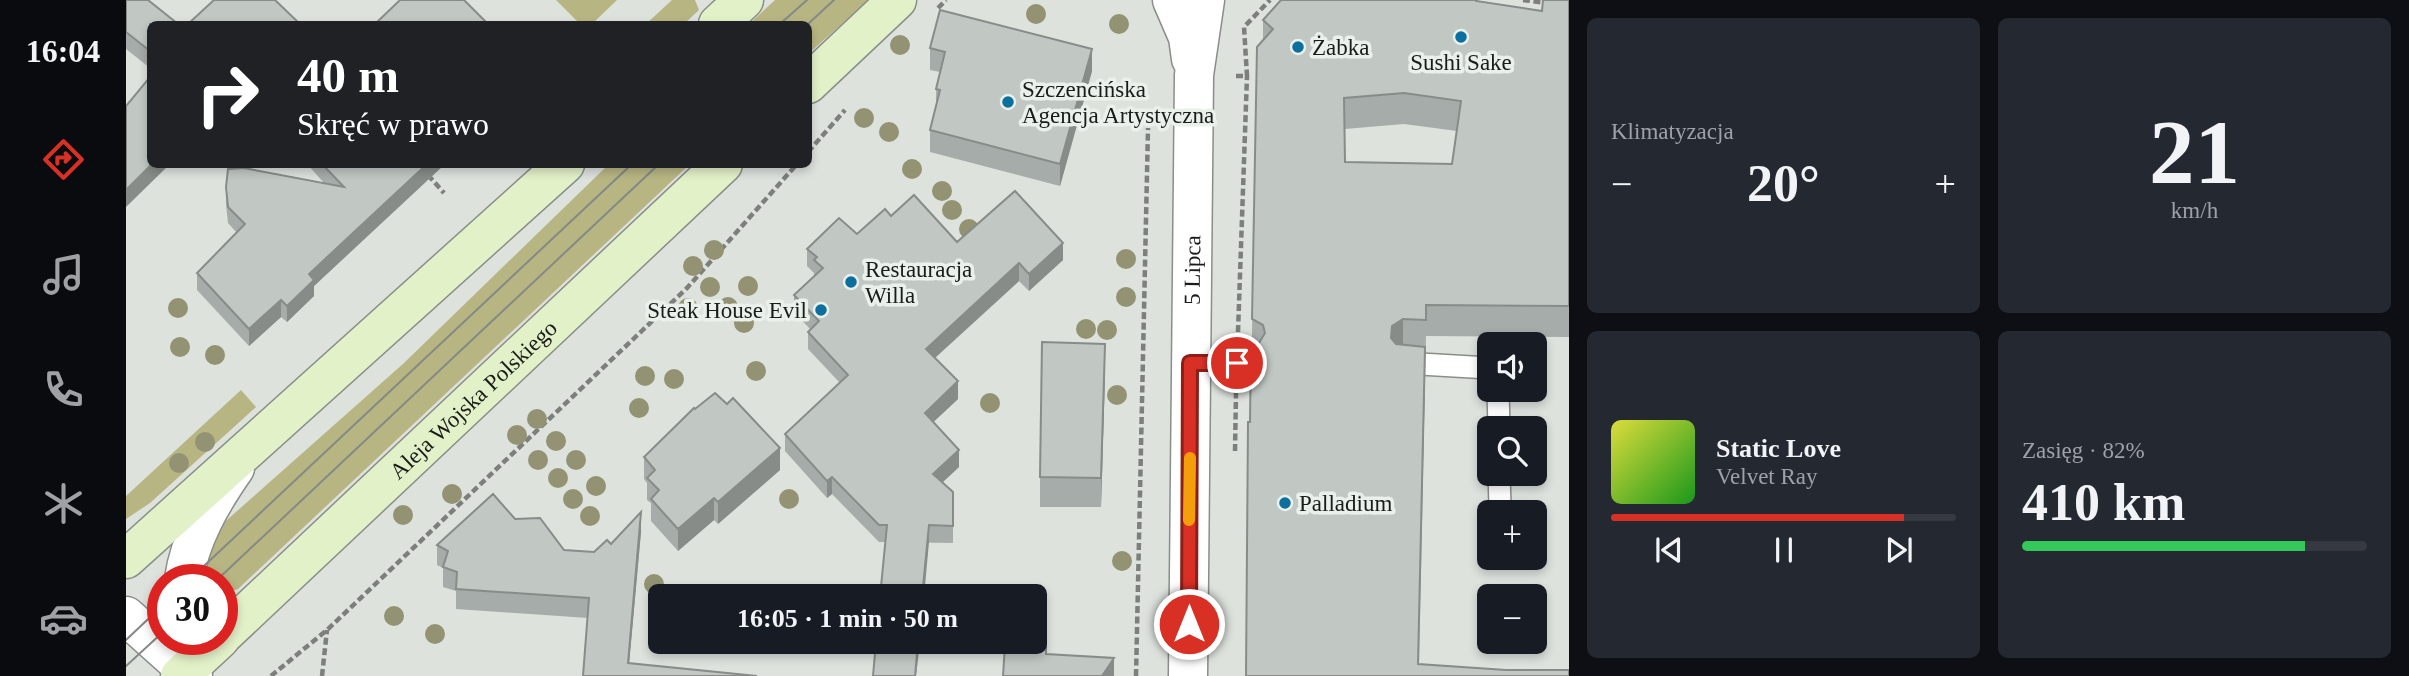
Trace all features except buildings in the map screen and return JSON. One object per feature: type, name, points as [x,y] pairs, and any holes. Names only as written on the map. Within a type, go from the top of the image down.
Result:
[{"type":"main road","points":[[721,21],[744,0]]},
{"type":"main road","points":[[812,80],[897,0]]},
{"type":"main road","points":[[126,559],[561,168]]},
{"type":"main road","name":"Aleja Wojska Polskiego","points":[[201,658],[719,168]]},
{"type":"street","name":"5 Lipca","points":[[1172,0],[1188,37],[1210,76]]},
{"type":"street","name":"5 Lipca","points":[[1188,676],[1190,363],[1210,76],[1205,0]]},
{"type":"street","points":[[188,564],[193,544],[206,516],[249,449]]},
{"type":"street","name":"Aleja Wojska Polskiego","points":[[126,616],[201,658]]},
{"type":"lane","points":[[1190,363],[1252,363]]},
{"type":"lane","points":[[1403,363],[1477,367]]},
{"type":"path","points":[[1210,76],[1247,76],[1244,27],[1270,0]]},
{"type":"path","points":[[1523,0],[1558,5]]},
{"type":"path","points":[[1136,676],[1149,118]]},
{"type":"path","points":[[271,676],[327,630],[687,288],[793,168]]},
{"type":"path","points":[[424,171],[444,192]]},
{"type":"path","points":[[322,676],[327,630]]},
{"type":"shaded area","points":[[556,0],[617,0],[595,21],[577,21]]},
{"type":"shaded area","points":[[672,0],[695,0],[699,10],[687,21],[649,21]]},
{"type":"shaded area","points":[[775,0],[869,0],[812,50],[812,21],[752,21]]},
{"type":"shaded area","points":[[605,168],[686,168],[238,589],[238,564],[205,564],[219,527],[404,363]]},
{"type":"shaded area","points":[[241,390],[256,407],[150,503],[126,519],[126,496]]},
{"type":"tram line","points":[[783,21],[807,0]]},
{"type":"tram line","points":[[811,21],[834,0]]},
{"type":"tram line","points":[[206,564],[628,168]]},
{"type":"tram line","points":[[234,564],[655,168]]},
{"type":"tram line","points":[[126,640],[147,620]]},
{"type":"tram line","points":[[126,666],[147,647]]},
{"type":"slow traffic","points":[[1189,520],[1190,458]]},
{"type":"place","name":"Sushi Sake","points":[[1461,37]]},
{"type":"place","name":"Żabka","points":[[1298,47]]},
{"type":"place","name":"Szczencińska Agencja Artystyczna","points":[[1008,102]]},
{"type":"place","name":"Restauracja Willa","points":[[851,282]]},
{"type":"place","name":"Steak House Evil","points":[[821,310]]},
{"type":"place","name":"Palladium","points":[[1285,503]]},
{"type":"route","points":[[1189,624],[1190,363],[1237,363]]}]
